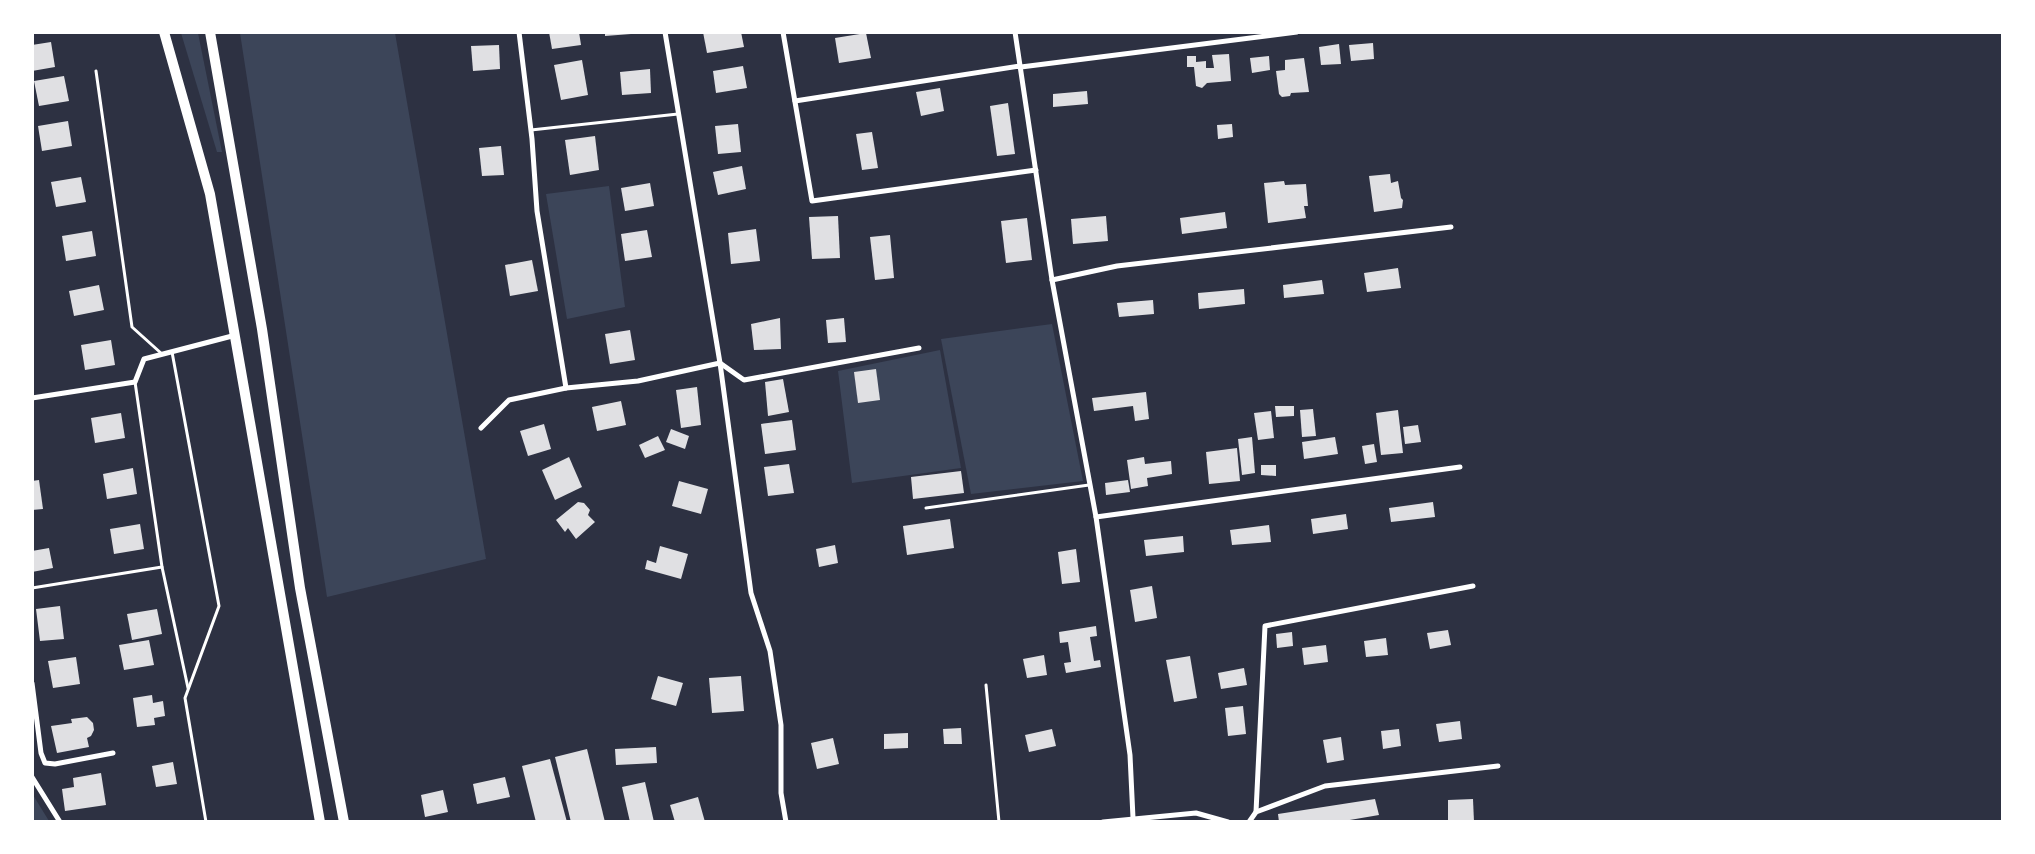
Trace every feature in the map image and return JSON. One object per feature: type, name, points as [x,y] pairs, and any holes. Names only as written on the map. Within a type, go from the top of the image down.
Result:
[{"type":"main road","points":[[164,32],[210,194],[320,822]]},
{"type":"main road","points":[[210,32],[235,184],[262,329],[300,588],[344,822]]},
{"type":"street","points":[[518,32],[531,130],[537,211],[566,388]]},
{"type":"street","points":[[665,32],[720,364],[751,593],[770,651],[781,724],[781,793],[786,822]]},
{"type":"street","points":[[784,32],[812,201],[1036,170]]},
{"type":"street","points":[[1015,32],[1052,280],[1096,518],[1130,755],[1134,818]]},
{"type":"street","points":[[795,101],[1021,67],[1297,32]]},
{"type":"street","points":[[1052,280],[1117,266],[1451,227]]},
{"type":"street","points":[[32,398],[135,382],[144,359],[236,335]]},
{"type":"street","points":[[481,428],[509,400],[566,388],[638,381],[720,364],[744,380],[919,348]]},
{"type":"street","points":[[1096,518],[1460,467]]},
{"type":"street","points":[[1249,822],[1256,812],[1265,626],[1473,586]]},
{"type":"street","points":[[32,683],[41,753],[45,763],[55,764],[113,753]]},
{"type":"street","points":[[1256,812],[1325,786],[1498,766]]},
{"type":"street","points":[[32,777],[60,822]]},
{"type":"street","points":[[1103,822],[1196,813],[1228,822]]},
{"type":"lane","points":[[96,72],[132,327],[162,354]]},
{"type":"lane","points":[[531,130],[678,114]]},
{"type":"lane","points":[[172,351],[219,606],[185,698],[206,822]]},
{"type":"lane","points":[[135,382],[162,567],[188,688]]},
{"type":"lane","points":[[926,508],[1089,485]]},
{"type":"lane","points":[[32,588],[162,567]]},
{"type":"lane","points":[[986,686],[999,822]]},
{"type":"shaded area","points":[[181,33],[198,33],[222,152],[217,152]]},
{"type":"shaded area","points":[[240,33],[395,33],[486,559],[327,597]]},
{"type":"shaded area","points":[[609,186],[625,307],[567,319],[546,194]]},
{"type":"shaded area","points":[[1052,324],[1083,481],[971,494],[941,339]]},
{"type":"shaded area","points":[[940,350],[961,468],[852,483],[838,371]]},
{"type":"shaded area","points":[[33,795],[49,821],[33,821]]},
{"type":"building","points":[[549,32],[579,32],[581,45],[552,49]]},
{"type":"building","points":[[605,32],[631,32],[631,34],[605,36]]},
{"type":"building","points":[[703,32],[741,32],[744,47],[707,53]]},
{"type":"building","points":[[866,33],[871,58],[839,63],[835,38]]},
{"type":"building","points":[[51,42],[55,67],[32,71],[32,45]]},
{"type":"building","points":[[1373,43],[1374,59],[1351,61],[1349,45]]},
{"type":"building","points":[[1339,44],[1341,64],[1321,65],[1319,47]]},
{"type":"building","points":[[499,45],[500,69],[473,71],[471,46]]},
{"type":"building","points":[[1229,54],[1231,81],[1207,83],[1202,88],[1196,86],[1194,67],[1187,67],[1187,56],[1196,56],[1196,62],[1206,61],[1206,68],[1214,68],[1212,55]]},
{"type":"building","points":[[1269,56],[1270,70],[1252,73],[1250,58]]},
{"type":"building","points":[[1304,58],[1309,92],[1291,93],[1290,96],[1282,97],[1279,94],[1276,71],[1285,70],[1285,60]]},
{"type":"building","points":[[582,60],[588,95],[561,100],[554,65]]},
{"type":"building","points":[[743,66],[747,88],[716,93],[713,71]]},
{"type":"building","points":[[650,69],[651,93],[622,95],[620,72]]},
{"type":"building","points":[[64,76],[69,101],[39,106],[34,81]]},
{"type":"building","points":[[940,88],[944,111],[921,116],[916,92]]},
{"type":"building","points":[[1087,91],[1088,104],[1053,107],[1053,94]]},
{"type":"building","points":[[1008,103],[1015,154],[997,156],[990,106]]},
{"type":"building","points":[[68,121],[72,146],[42,151],[38,126]]},
{"type":"building","points":[[738,124],[741,152],[718,154],[715,126]]},
{"type":"building","points":[[1232,124],[1233,137],[1218,139],[1217,125]]},
{"type":"building","points":[[872,132],[878,168],[862,170],[856,134]]},
{"type":"building","points":[[595,136],[599,170],[570,175],[565,140]]},
{"type":"building","points":[[501,146],[504,175],[482,176],[479,148]]},
{"type":"building","points":[[742,166],[746,189],[718,195],[713,172]]},
{"type":"building","points":[[1390,174],[1391,183],[1398,181],[1403,200],[1402,208],[1374,212],[1369,176]]},
{"type":"building","points":[[81,177],[86,202],[56,207],[51,182]]},
{"type":"building","points":[[1284,181],[1285,185],[1306,184],[1308,206],[1304,206],[1306,218],[1268,223],[1264,183]]},
{"type":"building","points":[[650,183],[654,206],[625,211],[621,188]]},
{"type":"building","points":[[1225,212],[1227,228],[1182,234],[1180,218]]},
{"type":"building","points":[[838,216],[840,258],[812,259],[809,217]]},
{"type":"building","points":[[1106,216],[1108,241],[1073,244],[1071,219]]},
{"type":"building","points":[[1027,218],[1032,260],[1006,263],[1001,221]]},
{"type":"building","points":[[756,229],[760,261],[731,264],[728,233]]},
{"type":"building","points":[[647,230],[652,257],[625,261],[621,234]]},
{"type":"building","points":[[92,231],[96,256],[66,261],[62,236]]},
{"type":"building","points":[[890,235],[894,278],[875,280],[870,237]]},
{"type":"building","points":[[532,260],[538,291],[510,296],[505,265]]},
{"type":"building","points":[[1398,268],[1401,288],[1367,292],[1364,273]]},
{"type":"building","points":[[1322,280],[1324,294],[1284,298],[1283,285]]},
{"type":"building","points":[[99,285],[104,310],[74,316],[69,291]]},
{"type":"building","points":[[1244,289],[1245,304],[1199,309],[1198,293]]},
{"type":"building","points":[[1153,300],[1154,314],[1119,317],[1117,303]]},
{"type":"building","points":[[780,318],[781,349],[754,350],[751,324]]},
{"type":"building","points":[[844,318],[846,342],[828,343],[826,320]]},
{"type":"building","points":[[630,330],[635,360],[610,364],[605,334]]},
{"type":"building","points":[[111,340],[115,365],[85,370],[81,345]]},
{"type":"building","points":[[876,369],[880,400],[858,403],[854,372]]},
{"type":"building","points":[[783,379],[789,412],[768,416],[765,382]]},
{"type":"building","points":[[697,387],[701,425],[681,428],[676,390]]},
{"type":"building","points":[[1146,392],[1149,419],[1135,421],[1133,406],[1094,411],[1092,398]]},
{"type":"building","points":[[621,401],[626,425],[597,431],[592,407]]},
{"type":"building","points":[[1275,406],[1294,406],[1294,416],[1276,417]]},
{"type":"building","points":[[1313,409],[1316,436],[1302,437],[1300,410]]},
{"type":"building","points":[[1398,410],[1403,453],[1381,455],[1376,413]]},
{"type":"building","points":[[1271,411],[1274,438],[1258,440],[1254,413]]},
{"type":"building","points":[[121,413],[125,438],[95,443],[91,418]]},
{"type":"building","points":[[792,420],[796,450],[765,454],[761,424]]},
{"type":"building","points":[[544,424],[551,449],[528,456],[520,431]]},
{"type":"building","points":[[1418,425],[1421,442],[1405,444],[1403,427]]},
{"type":"building","points":[[671,429],[689,436],[685,449],[666,442]]},
{"type":"building","points":[[658,436],[665,450],[645,458],[639,445]]},
{"type":"building","points":[[1252,437],[1255,473],[1242,475],[1238,439]]},
{"type":"building","points":[[1335,437],[1338,454],[1304,459],[1302,442]]},
{"type":"building","points":[[1374,444],[1377,462],[1365,464],[1362,446]]},
{"type":"building","points":[[1237,448],[1240,481],[1209,484],[1206,452]]},
{"type":"building","points":[[569,457],[582,487],[555,500],[542,470]]},
{"type":"building","points":[[1144,457],[1145,464],[1171,461],[1172,474],[1147,478],[1148,486],[1131,489],[1127,460]]},
{"type":"building","points":[[789,464],[794,493],[768,496],[764,467]]},
{"type":"building","points":[[1261,465],[1276,465],[1276,476],[1261,475]]},
{"type":"building","points":[[133,468],[137,494],[107,499],[103,474]]},
{"type":"building","points":[[961,471],[964,493],[913,499],[911,477]]},
{"type":"building","points":[[39,480],[43,509],[32,510],[32,481]]},
{"type":"building","points":[[1128,480],[1130,492],[1106,495],[1105,483]]},
{"type":"building","points":[[679,481],[708,489],[701,514],[672,506]]},
{"type":"building","points":[[578,502],[584,503],[590,510],[588,515],[595,522],[576,539],[568,528],[565,532],[556,520]]},
{"type":"building","points":[[1433,502],[1435,517],[1391,522],[1389,508]]},
{"type":"building","points":[[1346,514],[1348,529],[1313,534],[1311,519]]},
{"type":"building","points":[[950,519],[954,548],[907,555],[903,526]]},
{"type":"building","points":[[140,524],[144,549],[114,554],[110,529]]},
{"type":"building","points":[[1269,525],[1271,542],[1232,545],[1230,530]]},
{"type":"building","points":[[1183,536],[1184,552],[1146,556],[1144,540]]},
{"type":"building","points":[[835,545],[838,563],[819,567],[816,549]]},
{"type":"building","points":[[660,546],[688,554],[681,579],[645,569],[647,560],[656,563]]},
{"type":"building","points":[[49,548],[53,568],[32,572],[32,551]]},
{"type":"building","points":[[1076,549],[1080,582],[1062,584],[1058,552]]},
{"type":"building","points":[[1152,586],[1157,618],[1135,622],[1130,590]]},
{"type":"building","points":[[60,606],[64,639],[40,641],[36,609]]},
{"type":"building","points":[[157,609],[162,634],[132,640],[127,614]]},
{"type":"building","points":[[1096,626],[1097,636],[1090,637],[1094,661],[1100,660],[1101,667],[1066,673],[1064,663],[1071,662],[1068,642],[1060,643],[1059,632]]},
{"type":"building","points":[[1448,630],[1451,645],[1430,649],[1427,633]]},
{"type":"building","points":[[1292,632],[1293,646],[1277,648],[1276,634]]},
{"type":"building","points":[[1386,638],[1388,655],[1366,657],[1364,641]]},
{"type":"building","points":[[149,640],[154,665],[124,670],[119,645]]},
{"type":"building","points":[[1326,645],[1328,662],[1304,665],[1302,648]]},
{"type":"building","points":[[1044,655],[1047,675],[1027,678],[1023,659]]},
{"type":"building","points":[[1190,656],[1197,698],[1174,702],[1166,660]]},
{"type":"building","points":[[76,657],[80,684],[53,688],[48,661]]},
{"type":"building","points":[[1244,668],[1247,685],[1221,689],[1218,673]]},
{"type":"building","points":[[658,676],[683,683],[676,706],[651,699]]},
{"type":"building","points":[[741,676],[744,711],[712,713],[709,678]]},
{"type":"building","points":[[152,695],[153,703],[163,701],[165,716],[154,718],[155,725],[137,727],[133,698]]},
{"type":"building","points":[[1243,706],[1246,734],[1228,736],[1225,708]]},
{"type":"building","points":[[87,717],[93,723],[94,730],[91,736],[87,738],[89,747],[57,753],[51,726],[72,723],[71,719]]},
{"type":"building","points":[[1460,721],[1462,739],[1439,742],[1436,724]]},
{"type":"building","points":[[961,728],[962,744],[944,744],[943,729]]},
{"type":"building","points":[[1052,729],[1056,746],[1029,752],[1025,735]]},
{"type":"building","points":[[1399,729],[1401,746],[1383,749],[1381,731]]},
{"type":"building","points":[[908,733],[908,748],[884,749],[884,734]]},
{"type":"building","points":[[1341,737],[1344,760],[1327,763],[1323,740]]},
{"type":"building","points":[[833,738],[839,764],[817,769],[811,743]]},
{"type":"building","points":[[656,747],[657,763],[616,765],[615,749]]},
{"type":"building","points":[[587,749],[605,822],[571,822],[555,757]]},
{"type":"building","points":[[550,759],[567,822],[536,822],[522,766]]},
{"type":"building","points":[[173,762],[177,784],[156,787],[152,766]]},
{"type":"building","points":[[101,773],[106,805],[65,811],[62,789],[74,787],[73,778]]},
{"type":"building","points":[[505,777],[510,797],[477,804],[473,784]]},
{"type":"building","points":[[645,782],[654,822],[630,822],[622,787]]},
{"type":"building","points":[[443,790],[448,812],[425,817],[421,795]]},
{"type":"building","points":[[698,797],[705,822],[675,822],[670,805]]},
{"type":"building","points":[[1375,799],[1379,815],[1338,822],[1279,822],[1278,814]]},
{"type":"building","points":[[1473,799],[1474,822],[1448,822],[1448,800]]}]
